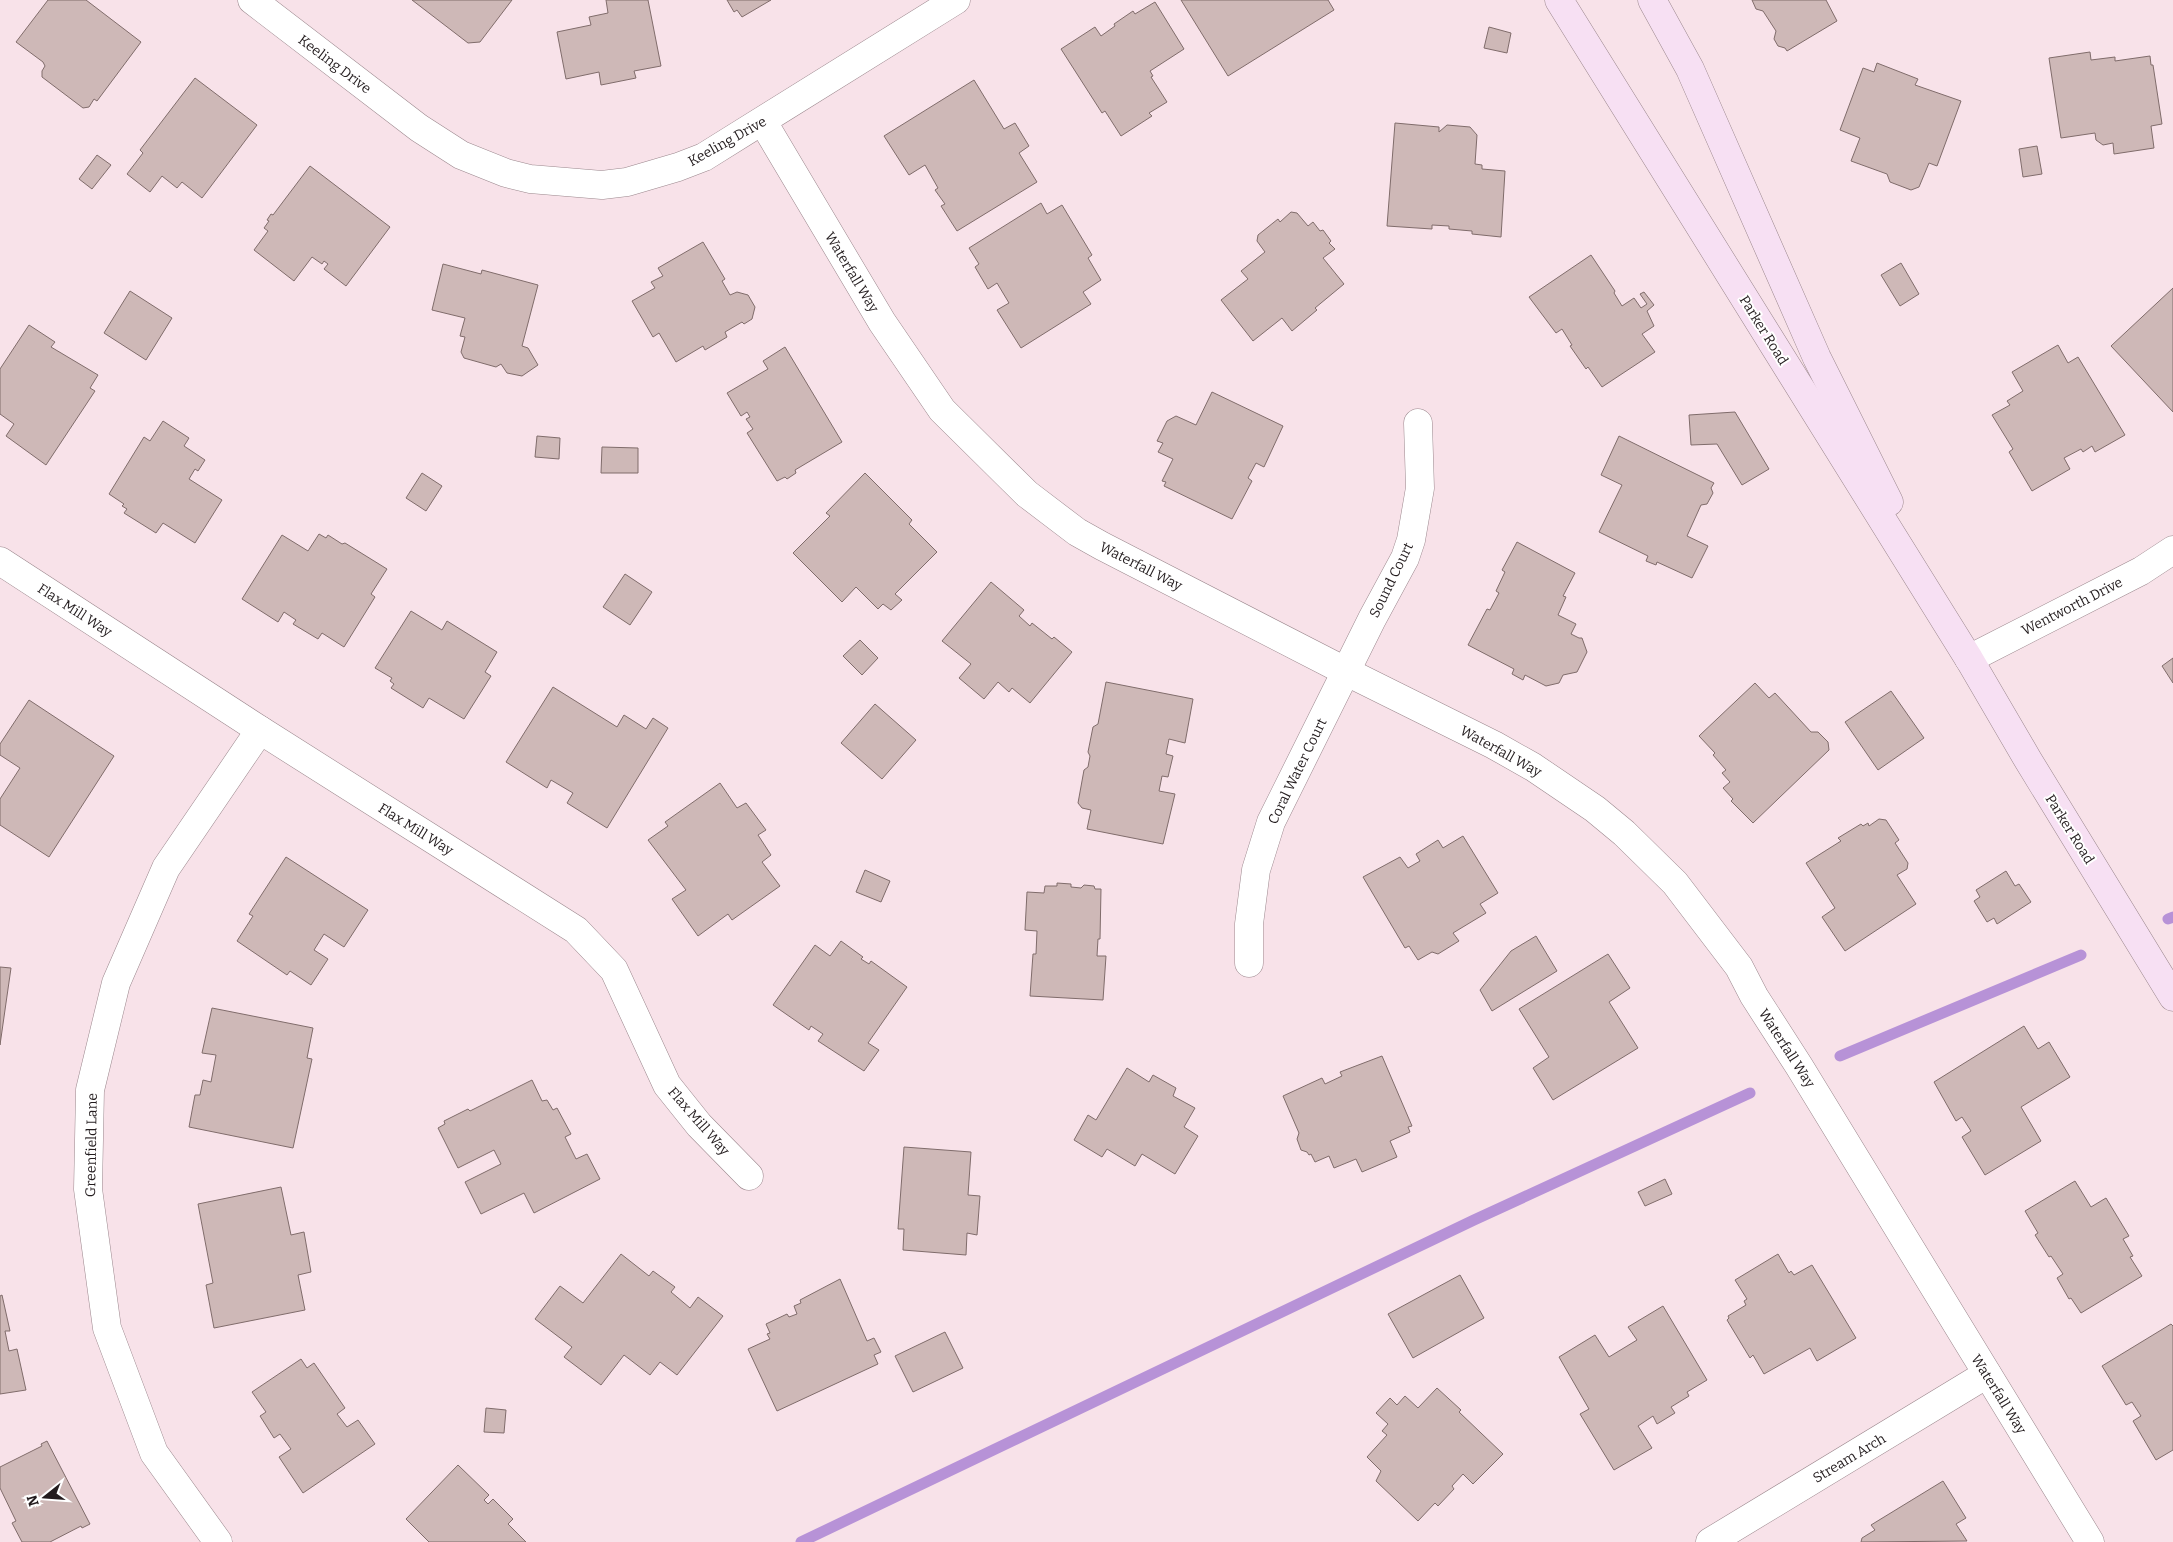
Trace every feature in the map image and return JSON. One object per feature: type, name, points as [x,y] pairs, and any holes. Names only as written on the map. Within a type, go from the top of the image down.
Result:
[{"type":"street","name":"Keeling Drive","points":[[252,0],[419,128],[454,150],[506,173],[530,180],[602,185],[627,182],[678,167],[704,156],[763,122],[945,3]]},
{"type":"street","name":"Parker Road","points":[[1559,0],[1969,660],[2173,997]]},
{"type":"street","name":"Parker Road","points":[[1652,0],[1690,70],[1817,358],[1969,660]]},
{"type":"street","name":"Waterfall Way","points":[[763,122],[882,322],[942,410],[1027,494],[1077,532],[1347,672],[1494,745],[1533,767],[1595,809],[1624,833],[1676,883],[1739,966],[1754,996],[1800,1066],[2090,1542]]},
{"type":"street","name":"Sound Court","points":[[1347,672],[1372,619],[1405,558],[1411,540],[1420,488],[1418,423]]},
{"type":"street","name":"Wentworth Drive","points":[[1969,660],[2141,571],[2173,550]]},
{"type":"street","name":"Flax Mill Way","points":[[0,561],[260,730],[576,930],[614,970],[667,1085],[699,1125],[749,1176]]},
{"type":"street","name":"Coral Water Court","points":[[1249,962],[1249,924],[1256,870],[1271,822],[1347,672]]},
{"type":"street","name":"Greenfield Lane","points":[[218,1542],[154,1453],[107,1328],[88,1189],[90,1090],[116,983],[166,868],[260,730]]},
{"type":"street","name":"Stream Arch","points":[[1710,1542],[1987,1374]]},
{"type":"building","points":[[48,0],[86,0],[141,42],[97,101],[94,99],[89,107],[83,108],[42,77],[42,71],[45,66],[43,62],[16,42]]},
{"type":"building","points":[[412,0],[512,0],[480,42],[468,43]]},
{"type":"building","points":[[606,0],[648,0],[661,66],[634,71],[636,78],[601,85],[599,72],[566,79],[557,32],[591,25],[589,17],[608,13]]},
{"type":"building","points":[[727,0],[771,0],[742,17],[737,10],[734,12]]},
{"type":"building","points":[[1181,0],[1328,0],[1334,10],[1228,76]]},
{"type":"building","points":[[1752,0],[1826,0],[1837,21],[1787,51],[1785,48],[1778,46],[1774,39],[1776,31],[1763,11],[1756,9]]},
{"type":"building","points":[[1155,2],[1184,49],[1150,71],[1153,76],[1151,77],[1167,102],[1149,113],[1152,116],[1121,136],[1105,111],[1102,113],[1061,49],[1095,27],[1101,36],[1133,11],[1135,14]]},
{"type":"building","points":[[1489,27],[1511,33],[1507,53],[1484,48]]},
{"type":"building","points":[[2090,52],[2091,60],[2115,57],[2115,61],[2150,56],[2162,124],[2151,126],[2154,148],[2114,154],[2113,143],[2103,145],[2096,140],[2095,133],[2061,138],[2049,58]]},
{"type":"building","points":[[1877,63],[1918,79],[1915,85],[1961,101],[1937,166],[1929,163],[1919,187],[1911,190],[1890,182],[1887,174],[1851,161],[1860,138],[1840,130],[1863,68],[1874,72]]},
{"type":"building","points":[[195,78],[257,125],[202,198],[182,182],[177,188],[162,176],[150,192],[127,174],[143,153],[140,150]]},
{"type":"building","points":[[974,80],[1004,129],[1015,123],[1029,146],[1019,153],[1037,182],[957,231],[941,206],[945,204],[935,190],[938,188],[925,165],[909,175],[884,136]]},
{"type":"building","points":[[1395,123],[1439,127],[1439,132],[1447,125],[1470,127],[1477,135],[1475,164],[1482,165],[1482,169],[1505,171],[1501,237],[1472,234],[1472,231],[1449,229],[1449,226],[1432,225],[1432,229],[1387,226]]},
{"type":"building","points":[[2037,146],[2042,174],[2023,177],[2019,149]]},
{"type":"building","points":[[97,155],[111,165],[92,189],[79,179]]},
{"type":"building","points":[[310,166],[390,227],[346,286],[324,269],[328,264],[324,261],[322,264],[312,257],[294,281],[254,250],[268,231],[264,228],[271,214],[273,215]]},
{"type":"building","points":[[1041,203],[1047,214],[1062,205],[1092,255],[1088,258],[1101,280],[1083,292],[1091,304],[1021,348],[997,310],[1009,303],[997,283],[988,289],[975,267],[979,264],[969,248]]},
{"type":"building","points":[[1291,212],[1297,213],[1308,226],[1313,222],[1320,231],[1323,230],[1331,241],[1329,243],[1335,249],[1323,258],[1344,284],[1315,308],[1317,310],[1292,331],[1282,318],[1253,341],[1221,300],[1248,279],[1241,271],[1265,252],[1257,241],[1258,235],[1278,219],[1280,222]]},
{"type":"building","points":[[703,242],[725,279],[722,281],[730,295],[737,292],[748,295],[755,307],[752,319],[744,324],[742,322],[725,332],[727,337],[705,350],[703,346],[676,362],[659,333],[653,337],[632,301],[655,288],[651,282],[663,276],[658,268]]},
{"type":"building","points":[[1591,255],[1615,291],[1614,293],[1622,306],[1634,298],[1641,308],[1647,304],[1640,294],[1644,292],[1654,305],[1647,311],[1654,326],[1642,334],[1655,352],[1602,387],[1588,367],[1586,369],[1570,346],[1572,345],[1562,329],[1556,333],[1529,297]]},
{"type":"building","points":[[1901,263],[1919,294],[1900,306],[1881,275]]},
{"type":"building","points":[[443,264],[481,274],[482,270],[538,285],[522,346],[528,348],[538,365],[522,376],[507,373],[501,364],[496,367],[464,358],[461,352],[465,337],[460,336],[465,318],[432,310]]},
{"type":"building","points":[[2173,288],[2173,412],[2111,346]]},
{"type":"building","points":[[130,291],[172,318],[146,360],[104,333]]},
{"type":"building","points":[[29,325],[55,342],[51,347],[98,375],[90,388],[95,391],[46,465],[6,436],[14,424],[0,414],[0,369]]},
{"type":"building","points":[[2058,345],[2068,363],[2078,357],[2125,435],[2095,452],[2092,446],[2083,452],[2081,449],[2064,458],[2070,469],[2032,491],[2009,452],[2013,449],[1992,415],[2010,405],[2007,401],[2023,391],[2012,372]]},
{"type":"building","points":[[785,347],[842,442],[795,470],[796,473],[787,479],[785,477],[777,481],[747,433],[753,429],[746,419],[750,417],[747,412],[741,416],[727,393],[768,369],[763,361]]},
{"type":"building","points":[[1212,392],[1283,426],[1264,467],[1256,463],[1248,478],[1252,481],[1232,519],[1164,486],[1166,482],[1162,481],[1173,459],[1158,452],[1163,443],[1157,441],[1167,421],[1176,416],[1196,425]]},
{"type":"building","points":[[1735,412],[1769,469],[1742,485],[1717,444],[1691,445],[1689,415]]},
{"type":"building","points":[[163,421],[189,438],[184,446],[205,460],[198,471],[195,469],[189,479],[222,500],[195,543],[163,523],[156,533],[124,513],[127,509],[122,506],[124,504],[109,494],[144,437],[150,441]]},
{"type":"building","points":[[537,436],[560,438],[559,459],[535,457]]},
{"type":"building","points":[[1619,436],[1714,483],[1711,488],[1713,493],[1707,504],[1701,505],[1687,536],[1708,546],[1692,578],[1657,562],[1656,565],[1646,561],[1648,556],[1599,532],[1622,485],[1601,475]]},
{"type":"building","points":[[602,447],[638,448],[638,473],[601,473]]},
{"type":"building","points":[[422,473],[442,486],[426,511],[406,498]]},
{"type":"building","points":[[865,473],[912,520],[909,524],[937,552],[895,594],[902,600],[891,610],[883,604],[878,609],[856,587],[842,602],[793,553],[830,516],[826,513]]},
{"type":"building","points":[[319,534],[326,538],[328,535],[342,544],[345,543],[387,569],[371,594],[375,597],[344,647],[322,633],[318,639],[293,624],[296,620],[284,612],[278,622],[242,599],[282,535],[308,551]]},
{"type":"building","points":[[1517,542],[1575,573],[1563,596],[1566,597],[1558,615],[1576,624],[1571,634],[1582,638],[1587,652],[1577,672],[1563,675],[1559,683],[1546,686],[1525,675],[1523,680],[1512,674],[1514,669],[1468,645],[1487,609],[1490,610],[1499,593],[1496,591],[1505,572],[1502,570]]},
{"type":"building","points":[[625,574],[652,592],[630,625],[603,607]]},
{"type":"building","points":[[991,582],[1024,610],[1019,616],[1030,626],[1032,623],[1052,639],[1054,637],[1072,652],[1030,703],[1012,688],[1009,692],[998,682],[984,699],[959,678],[971,664],[942,641]]},
{"type":"building","points":[[411,611],[442,630],[447,621],[497,652],[485,672],[491,676],[464,719],[429,698],[423,708],[391,688],[394,684],[390,681],[392,678],[375,668]]},
{"type":"building","points":[[860,640],[878,658],[862,675],[843,656]]},
{"type":"building","points":[[2173,658],[2173,683],[2162,666]]},
{"type":"building","points":[[1106,682],[1193,699],[1185,743],[1169,739],[1166,754],[1173,756],[1168,777],[1162,776],[1159,791],[1175,794],[1163,844],[1087,829],[1091,810],[1082,808],[1078,803],[1084,770],[1088,767],[1090,756],[1088,752],[1093,727],[1098,724]]},
{"type":"building","points":[[1755,683],[1769,698],[1775,693],[1811,732],[1818,732],[1828,742],[1829,750],[1753,823],[1731,801],[1733,799],[1723,788],[1730,782],[1722,773],[1726,770],[1713,755],[1715,753],[1699,736]]},
{"type":"building","points":[[553,687],[617,727],[624,715],[646,729],[653,718],[668,728],[607,828],[567,803],[573,793],[551,780],[547,788],[506,762]]},
{"type":"building","points":[[1891,691],[1924,738],[1878,770],[1845,722]]},
{"type":"building","points":[[29,700],[114,756],[49,857],[0,825],[0,799],[20,768],[0,755],[0,744]]},
{"type":"building","points":[[875,704],[916,740],[882,779],[841,743]]},
{"type":"building","points":[[720,783],[737,808],[746,803],[766,830],[758,835],[771,855],[762,862],[780,886],[732,920],[728,914],[698,936],[672,899],[686,890],[648,840],[668,826],[665,822]]},
{"type":"building","points":[[1879,819],[1886,820],[1899,840],[1895,843],[1908,863],[1907,869],[1897,875],[1916,904],[1845,951],[1822,917],[1835,908],[1806,863],[1841,841],[1838,838],[1861,824],[1863,826],[1868,823],[1869,826]]},
{"type":"building","points":[[1463,836],[1498,893],[1480,904],[1486,913],[1453,933],[1459,941],[1438,954],[1432,952],[1418,960],[1409,946],[1405,948],[1363,877],[1400,857],[1408,868],[1420,861],[1416,854],[1438,840],[1443,848]]},
{"type":"building","points":[[286,857],[368,910],[344,947],[324,934],[314,950],[328,959],[311,985],[290,971],[287,975],[237,941],[253,916],[249,914]]},
{"type":"building","points":[[865,870],[890,881],[881,902],[856,892]]},
{"type":"building","points":[[2006,871],[2015,886],[2019,884],[2031,902],[1997,924],[1994,918],[1987,922],[1974,901],[1980,897],[1976,890]]},
{"type":"building","points":[[1057,883],[1071,884],[1071,887],[1081,888],[1084,885],[1101,889],[1100,939],[1098,939],[1097,956],[1106,956],[1103,1000],[1030,996],[1033,954],[1036,954],[1037,931],[1025,930],[1027,892],[1044,893],[1045,886],[1057,886]]},
{"type":"building","points":[[1536,936],[1557,971],[1492,1011],[1480,990],[1511,951]]},
{"type":"building","points":[[841,941],[863,957],[861,959],[869,964],[871,961],[907,987],[868,1043],[879,1050],[864,1071],[818,1041],[823,1034],[811,1026],[809,1030],[773,1005],[815,945],[830,956]]},
{"type":"building","points":[[1608,954],[1630,988],[1609,1002],[1638,1048],[1553,1100],[1533,1068],[1549,1057],[1519,1009]]},
{"type":"building","points":[[0,967],[11,968],[0,1045]]},
{"type":"building","points":[[212,1008],[313,1028],[307,1058],[312,1059],[293,1148],[189,1127],[195,1095],[200,1095],[203,1080],[211,1082],[216,1055],[202,1053]]},
{"type":"building","points":[[2024,1026],[2038,1049],[2049,1042],[2070,1077],[2021,1107],[2041,1141],[1985,1175],[1962,1137],[1971,1131],[1962,1117],[1956,1121],[1934,1082]]},
{"type":"building","points":[[1382,1056],[1412,1126],[1408,1127],[1410,1132],[1390,1141],[1397,1157],[1362,1172],[1356,1159],[1334,1168],[1329,1156],[1315,1162],[1311,1154],[1309,1155],[1301,1150],[1297,1139],[1299,1133],[1283,1096],[1322,1078],[1325,1084],[1342,1076],[1340,1072]]},
{"type":"building","points":[[1127,1068],[1149,1082],[1153,1075],[1176,1088],[1173,1096],[1195,1108],[1184,1127],[1198,1136],[1175,1174],[1142,1154],[1135,1166],[1107,1149],[1102,1157],[1074,1140],[1088,1115],[1096,1120]]},
{"type":"building","points":[[532,1080],[542,1101],[547,1100],[553,1110],[557,1108],[571,1134],[565,1137],[576,1159],[587,1154],[600,1179],[534,1213],[524,1193],[481,1214],[465,1182],[501,1164],[494,1150],[458,1168],[438,1128],[445,1124],[444,1121],[468,1109],[470,1111]]},
{"type":"building","points":[[904,1147],[971,1152],[968,1195],[980,1196],[977,1235],[967,1233],[966,1255],[903,1250],[904,1229],[898,1229]]},
{"type":"building","points":[[1665,1179],[1672,1194],[1645,1206],[1638,1192]]},
{"type":"building","points":[[2075,1181],[2091,1207],[2106,1198],[2129,1236],[2123,1239],[2133,1256],[2130,1257],[2142,1276],[2081,1313],[2071,1298],[2069,1299],[2057,1278],[2063,1274],[2035,1235],[2038,1233],[2025,1211]]},
{"type":"building","points":[[281,1187],[291,1235],[304,1232],[311,1272],[298,1275],[305,1310],[214,1328],[206,1285],[213,1283],[198,1204]]},
{"type":"building","points":[[621,1254],[649,1276],[653,1271],[675,1287],[671,1292],[690,1308],[698,1297],[723,1316],[677,1375],[660,1362],[650,1375],[624,1355],[601,1385],[564,1357],[572,1347],[535,1319],[560,1286],[583,1303]]},
{"type":"building","points":[[1778,1254],[1789,1273],[1791,1271],[1794,1275],[1812,1265],[1856,1338],[1817,1361],[1810,1348],[1764,1374],[1753,1355],[1750,1358],[1727,1320],[1728,1316],[1746,1305],[1744,1301],[1747,1299],[1735,1280]]},
{"type":"building","points":[[1460,1275],[1484,1318],[1413,1358],[1388,1314]]},
{"type":"building","points":[[840,1279],[867,1341],[874,1338],[881,1352],[874,1355],[878,1364],[777,1411],[748,1349],[770,1339],[767,1334],[770,1333],[766,1324],[787,1314],[789,1317],[797,1314],[794,1306],[801,1303],[800,1300]]},
{"type":"building","points":[[2,1295],[10,1331],[5,1331],[9,1351],[17,1349],[26,1390],[0,1394],[0,1296]]},
{"type":"building","points":[[1663,1306],[1707,1380],[1687,1392],[1689,1396],[1671,1407],[1675,1413],[1657,1424],[1653,1416],[1638,1426],[1652,1448],[1614,1470],[1580,1414],[1589,1409],[1559,1357],[1595,1335],[1609,1357],[1637,1340],[1628,1327]]},
{"type":"building","points":[[2171,1324],[2173,1326],[2173,1450],[2156,1460],[2133,1421],[2141,1416],[2132,1402],[2126,1405],[2102,1366]]},
{"type":"building","points":[[945,1332],[963,1368],[913,1392],[895,1356]]},
{"type":"building","points":[[301,1359],[307,1368],[314,1363],[345,1408],[337,1414],[347,1427],[358,1420],[375,1444],[303,1493],[279,1457],[291,1449],[280,1434],[274,1438],[260,1416],[266,1412],[252,1392]]},
{"type":"building","points":[[1437,1388],[1503,1454],[1473,1484],[1463,1474],[1452,1486],[1454,1489],[1438,1506],[1435,1503],[1418,1521],[1376,1481],[1381,1471],[1367,1457],[1387,1435],[1382,1431],[1388,1424],[1376,1413],[1390,1398],[1397,1405],[1405,1396],[1418,1408]]},
{"type":"building","points":[[486,1408],[506,1410],[504,1433],[484,1432]]},
{"type":"building","points":[[47,1441],[90,1524],[82,1528],[81,1526],[50,1542],[22,1542],[12,1523],[16,1521],[0,1488],[0,1467],[42,1446],[41,1444]]},
{"type":"building","points":[[458,1465],[489,1495],[484,1500],[488,1504],[493,1499],[513,1519],[508,1524],[526,1542],[429,1542],[406,1519]]},
{"type":"building","points":[[1943,1481],[1966,1518],[1956,1524],[1967,1541],[1861,1542],[1862,1538],[1875,1530],[1871,1525]]},
{"type":"waterway","points":[[2168,919],[2173,917]]},
{"type":"waterway","points":[[1840,1056],[2081,955]]},
{"type":"waterway","points":[[801,1542],[1474,1220],[1750,1093]]}]
